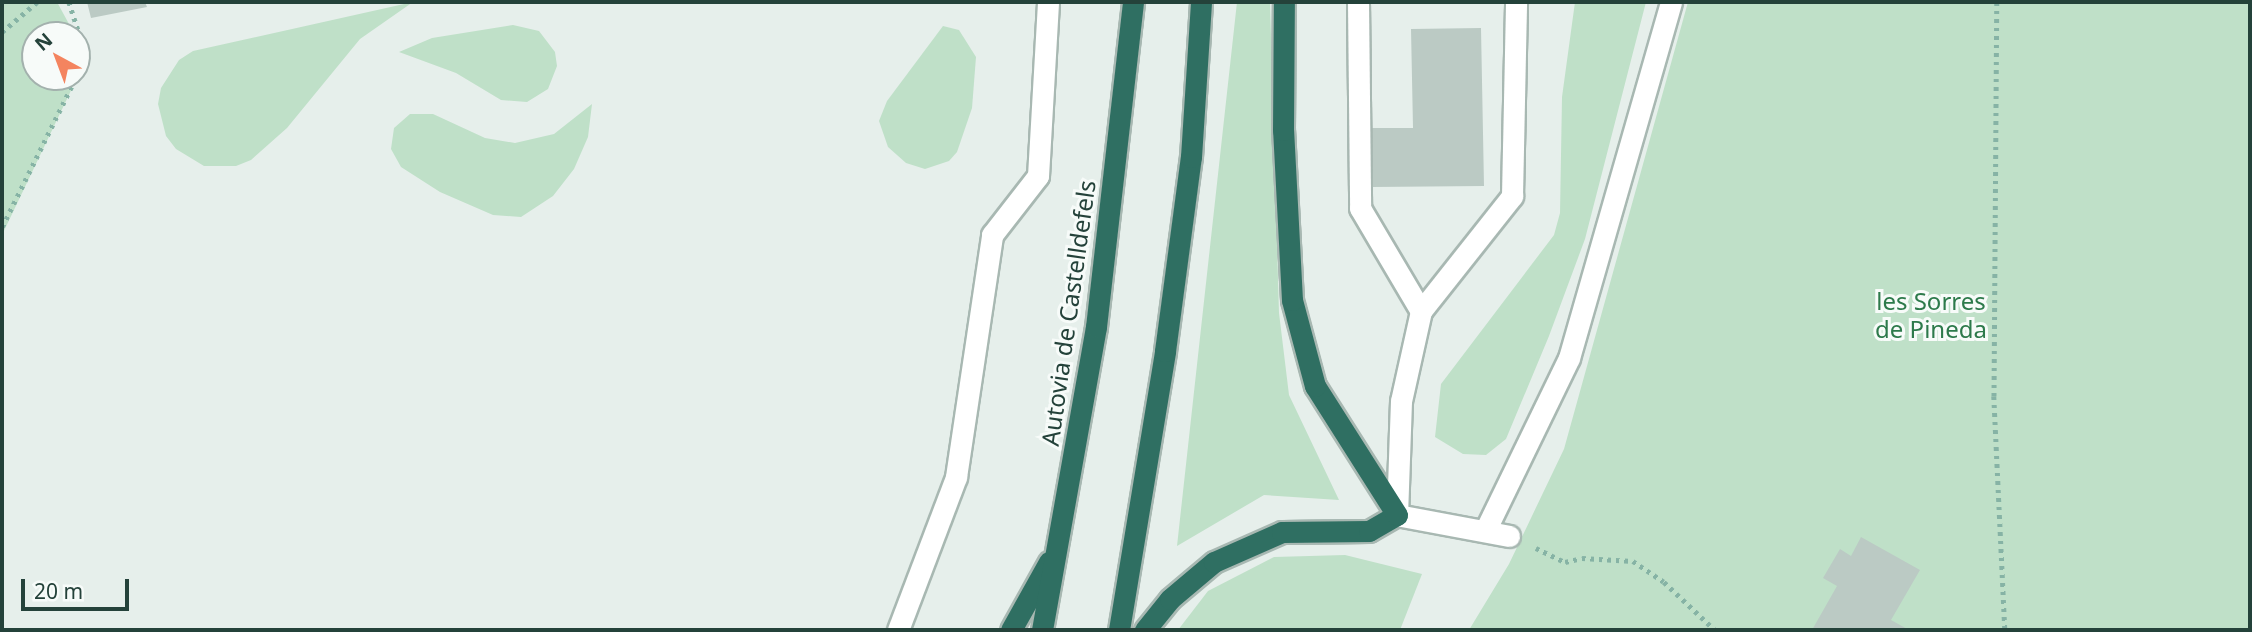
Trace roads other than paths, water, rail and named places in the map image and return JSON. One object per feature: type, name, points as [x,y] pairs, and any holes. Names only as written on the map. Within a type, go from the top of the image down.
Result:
[{"type":"highway","name":"Autovia de Castelldefels","points":[[1042,630],[1096,327],[1133,2]]},
{"type":"highway","points":[[1119,630],[1165,351],[1189,171],[1201,2]]},
{"type":"highway","points":[[1145,630],[1170,599],[1214,562],[1282,532],[1369,531],[1397,515],[1314,386],[1292,300],[1283,130],[1284,2]]},
{"type":"highway","points":[[1011,630],[1058,545]]},
{"type":"lane","points":[[898,630],[956,477],[992,235],[1038,176],[1048,2]]},
{"type":"lane","points":[[1357,2],[1360,208],[1420,311]]},
{"type":"lane","points":[[1508,536],[1486,529],[1397,515],[1401,401],[1420,311],[1512,196],[1516,2]]},
{"type":"lane","points":[[1486,529],[1569,358],[1671,2]]},
{"type":"park label","name":"les Sorres de Pineda","points":[[1931,315]]}]
